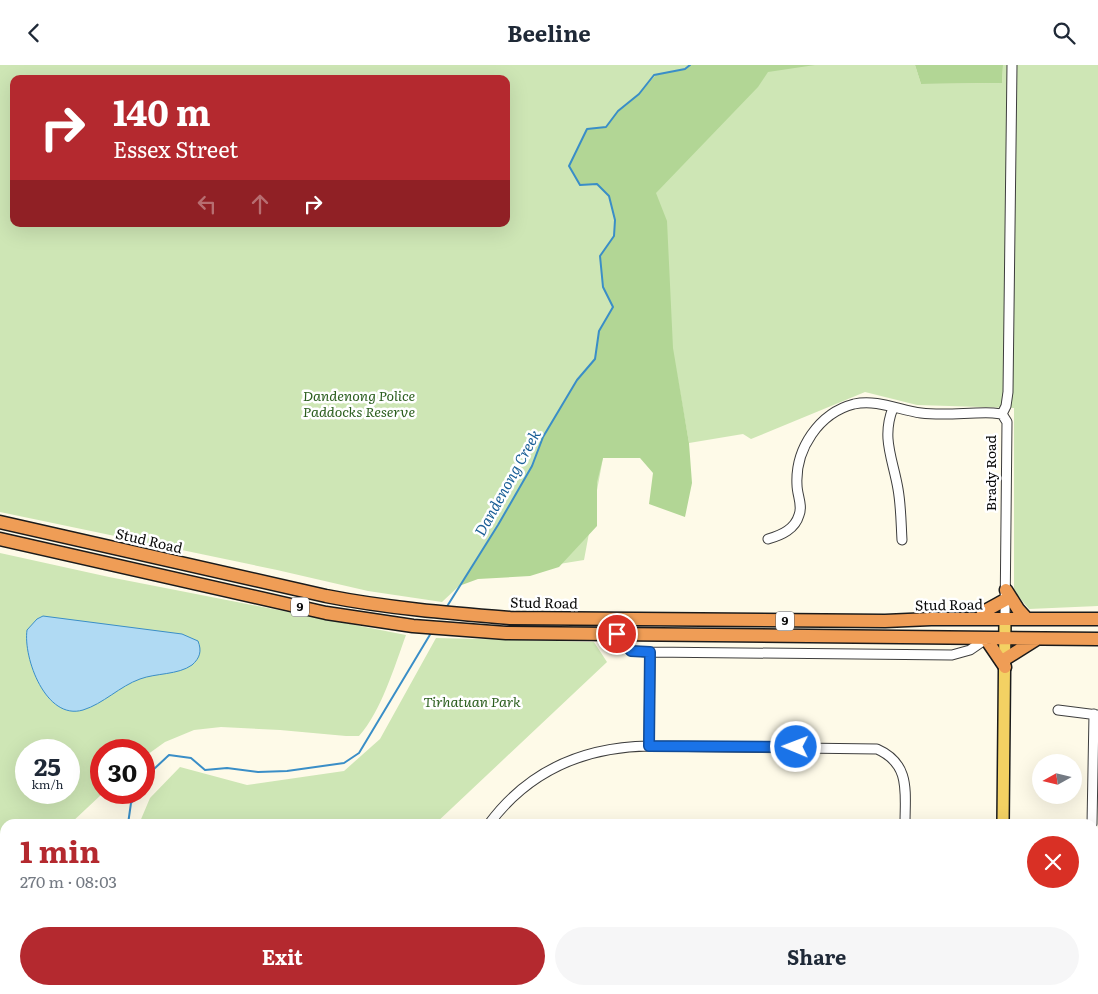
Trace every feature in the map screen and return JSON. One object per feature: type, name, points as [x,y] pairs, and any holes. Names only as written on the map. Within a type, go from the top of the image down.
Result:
[{"type":"highway","name":"Stud Road","points":[[0,522],[326,596],[373,605],[465,615],[510,618],[788,621],[1098,619]]},
{"type":"highway","name":"9","points":[[0,539],[326,613],[454,630],[617,634],[1098,639]]},
{"type":"highway","points":[[980,619],[985,611],[1006,595],[1027,619]]},
{"type":"highway","points":[[986,639],[1005,663],[1037,639]]},
{"type":"main road","name":"Brady Road","points":[[1002,819],[1005,619]]},
{"type":"street","name":"Brady Road","points":[[1005,619],[1007,422],[1002,414],[1006,406],[1008,392],[1012,65]]},
{"type":"street","points":[[768,539],[792,528],[798,519],[800,507],[797,484],[799,461],[804,447],[818,426],[836,411],[856,404],[874,403],[928,414],[1002,414]]},
{"type":"street","points":[[893,408],[890,417],[888,445],[899,491],[902,540]]},
{"type":"street","points":[[617,634],[631,651],[650,652],[952,655],[970,650],[986,639]]},
{"type":"street","points":[[649,746],[650,652]]},
{"type":"street","points":[[1058,710],[1096,715],[1092,819]]},
{"type":"street","points":[[493,819],[522,788],[570,759],[613,748],[649,746],[877,749],[892,758],[902,771],[905,785],[905,819]]},
{"type":"green space","name":"Dandenong Police Paddocks Reserve","points":[[0,65],[915,65],[921,84],[1002,83],[1003,65],[1098,65],[1098,606],[1029,609],[1014,591],[1014,408],[917,405],[865,392],[751,439],[743,434],[689,443],[675,364],[680,444],[603,458],[584,560],[490,575],[468,572],[459,586],[442,602],[368,591],[0,512]]},
{"type":"green space","points":[[690,65],[815,65],[768,72],[758,87],[656,193],[667,221],[673,348],[689,443],[692,483],[685,517],[649,504],[653,473],[640,458],[603,458],[597,482],[597,526],[559,567],[530,576],[478,579],[459,586],[498,525],[532,466],[543,437],[577,380],[595,359],[599,331],[613,307],[603,287],[600,256],[614,237],[615,220],[609,197],[597,184],[580,185],[569,166],[587,129],[606,127],[618,111],[639,94],[656,75],[685,69]]},
{"type":"green space","points":[[915,65],[1003,65],[1002,83],[921,84]]},
{"type":"green space","points":[[0,553],[109,577],[406,635],[381,701],[359,736],[221,727],[194,730],[165,742],[155,749],[155,739],[90,739],[91,804],[75,819],[0,819]]},
{"type":"green space","name":"Tirhatuan Park","points":[[436,638],[594,642],[607,662],[440,819],[141,819],[147,804],[155,804],[155,793],[180,767],[247,785],[344,771],[380,739]]},
{"type":"water","points":[[43,616],[182,634],[198,641],[199,654],[192,665],[180,671],[140,679],[90,707],[83,710],[70,711],[58,706],[48,697],[33,671],[29,656],[27,630],[37,619]]},
{"type":"waterway","name":"Dandenong Creek","points":[[446,608],[532,466],[543,437],[577,380],[595,359],[599,331],[613,307],[603,287],[600,256],[614,236],[615,220],[609,196],[597,184],[580,185],[569,166],[587,129],[606,127],[618,111],[639,94],[654,75],[685,69],[690,65]]},
{"type":"waterway","name":"Dandenong Creek","points":[[155,768],[169,755],[191,758],[205,770],[227,768],[258,772],[287,771],[344,763],[359,753],[431,633]]},
{"type":"waterway","name":"Dandenong Creek","points":[[129,819],[131,804]]},
{"type":"route","points":[[617,634],[631,651],[650,652],[649,746],[796,747]]}]
